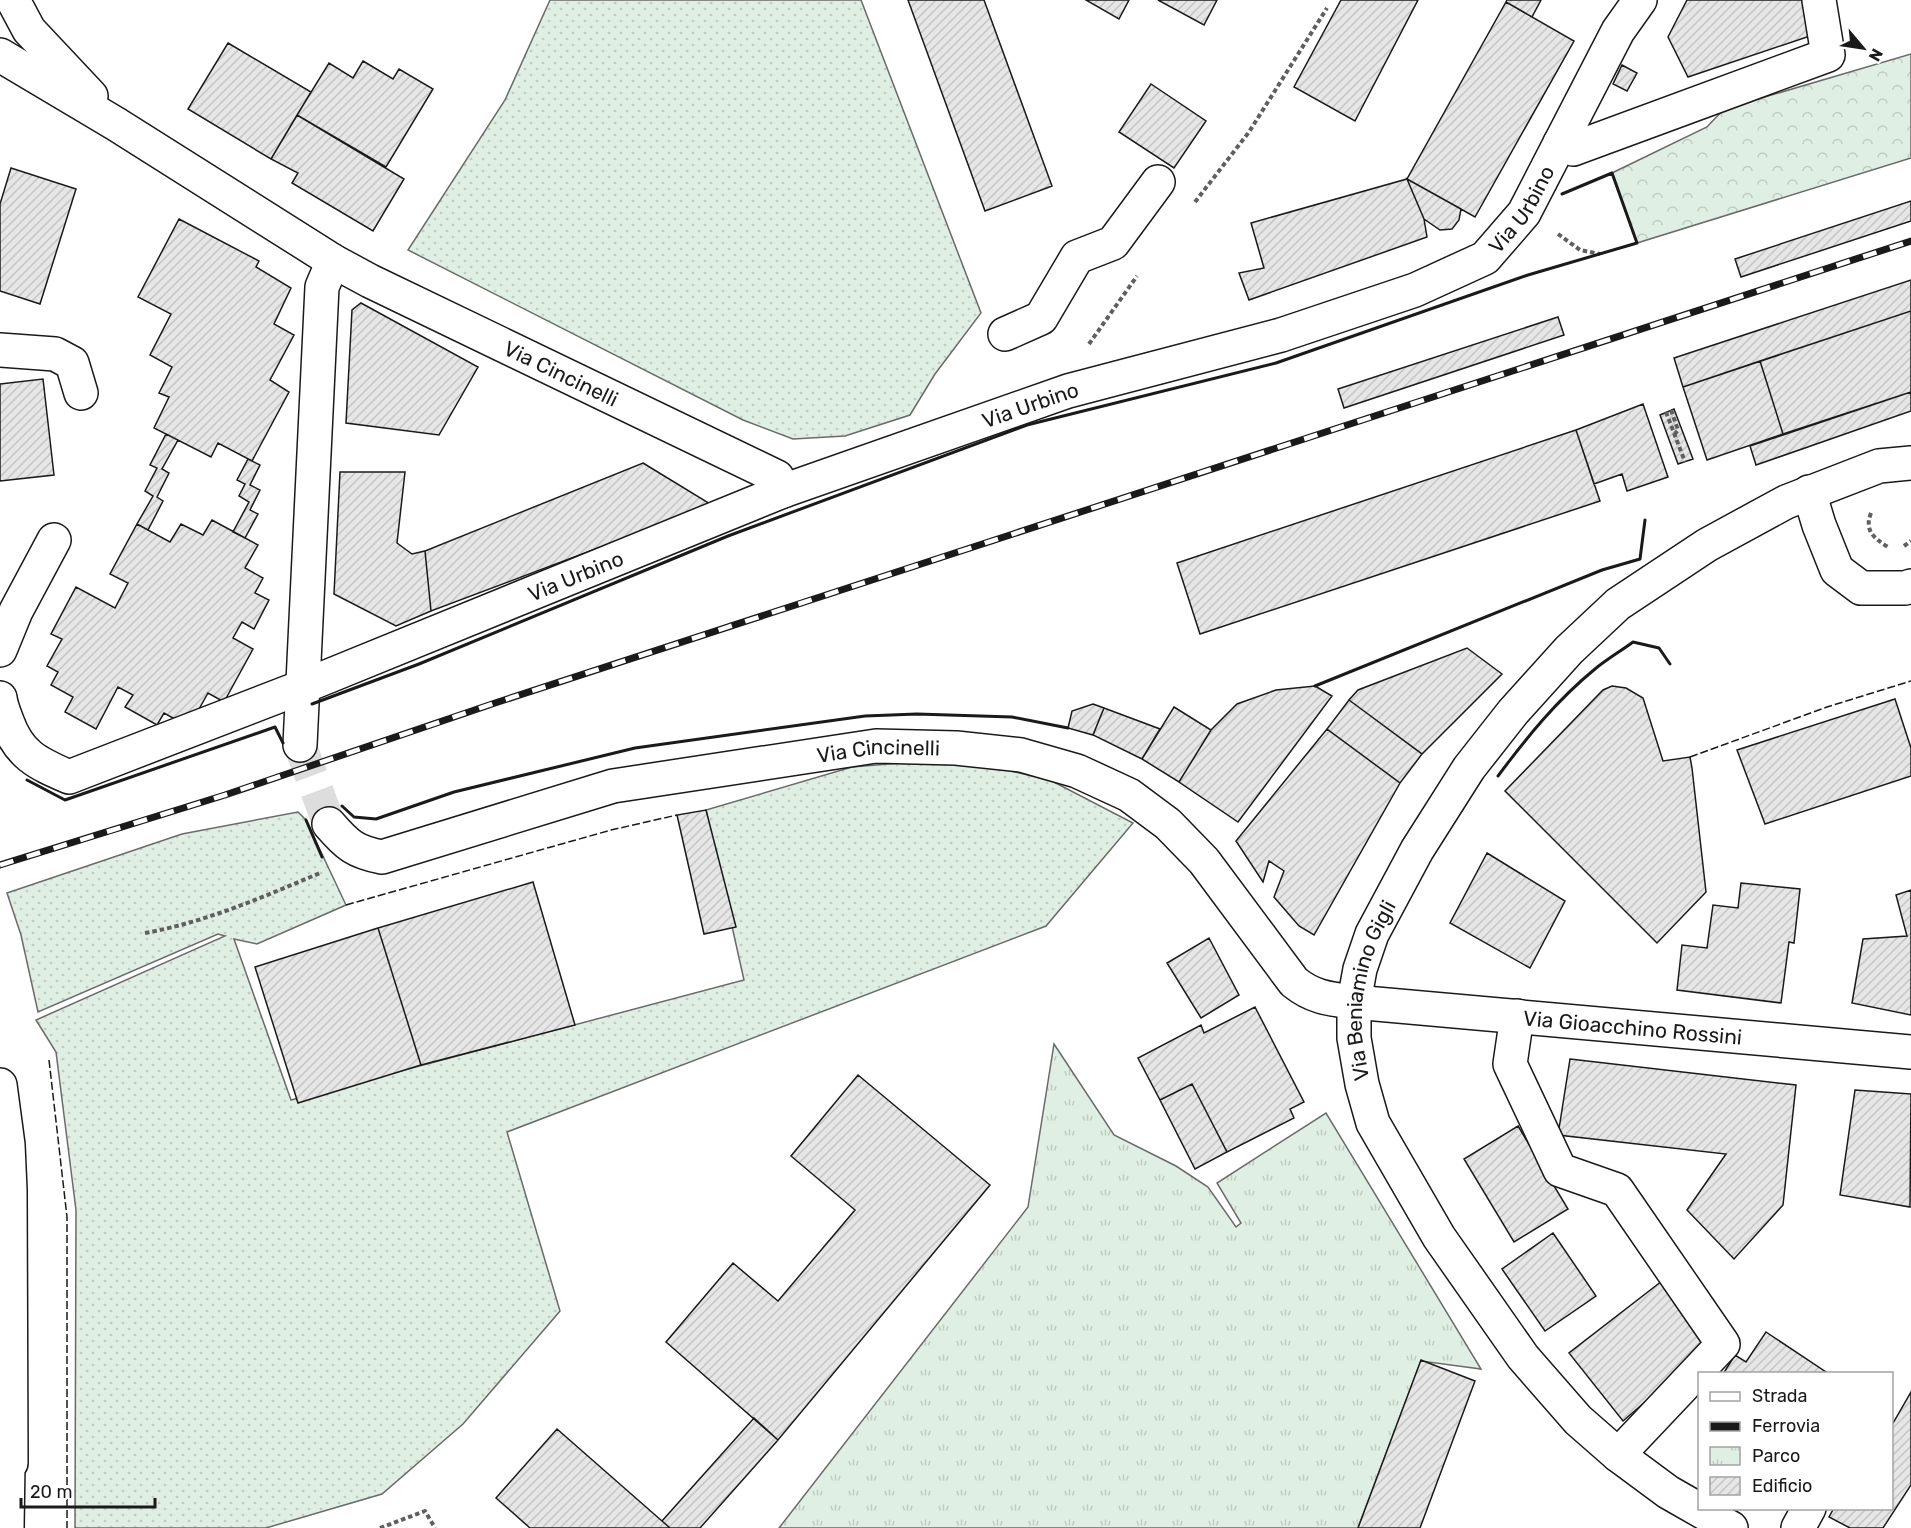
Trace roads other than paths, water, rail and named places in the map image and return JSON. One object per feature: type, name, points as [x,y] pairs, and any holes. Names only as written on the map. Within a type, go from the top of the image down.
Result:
[{"type":"street","name":"Via Cincinelli","points":[[14,0],[29,30],[116,124]]},
{"type":"street","name":"Via Urbino","points":[[0,698],[12,735],[26,755],[69,777],[302,687],[783,491],[1068,391],[1281,335],[1415,290],[1485,258],[1524,213],[1618,31],[1640,0]]},
{"type":"street","points":[[1560,143],[1573,149],[1827,55],[1819,0]]},
{"type":"street","name":"Via Cincinelli","points":[[0,55],[116,124],[333,261],[777,477],[783,491]]},
{"type":"street","points":[[1005,334],[1041,318],[1077,257],[1113,243],[1158,182]]},
{"type":"street","points":[[300,745],[322,287],[333,261]]},
{"type":"street","points":[[0,350],[55,354],[72,363],[81,393]]},
{"type":"street","name":"Via Beniamino Gigli","points":[[1698,1509],[1668,1492],[1618,1455],[1578,1420],[1523,1357],[1439,1237],[1373,1123],[1362,1083],[1354,1038],[1354,1002],[1360,969],[1372,934],[1417,850],[1469,768],[1513,712],[1569,650],[1618,604],[1707,545],[1786,502],[1879,466],[1911,463]]},
{"type":"street","points":[[1809,492],[1837,570],[1861,588],[1911,586]]},
{"type":"street","points":[[0,650],[16,611],[54,540]]},
{"type":"street","name":"Via Cincinelli","points":[[338,835],[363,854],[382,857],[613,786],[876,746],[956,748],[1022,755],[1077,771],[1129,795],[1168,824],[1204,861],[1294,982],[1308,993],[1354,1002]]},
{"type":"street","name":"Via Gioacchino Rossini","points":[[1354,1002],[1911,1052]]},
{"type":"street","points":[[1517,1016],[1510,1064],[1560,1170],[1617,1190],[1723,1344],[1618,1455]]},
{"type":"street","points":[[1,1089],[10,1190],[11,1463],[8,1464],[7,1528]]},
{"type":"street","name":"Via Beniamino Gigli","points":[[1700,1510],[1731,1528]]},
{"type":"street","points":[[1798,1528],[1808,1510]]},
{"type":"tunnel","points":[[300,745],[329,824]]},
{"type":"railway","points":[[0,865],[225,795],[498,702],[1911,241]]}]
